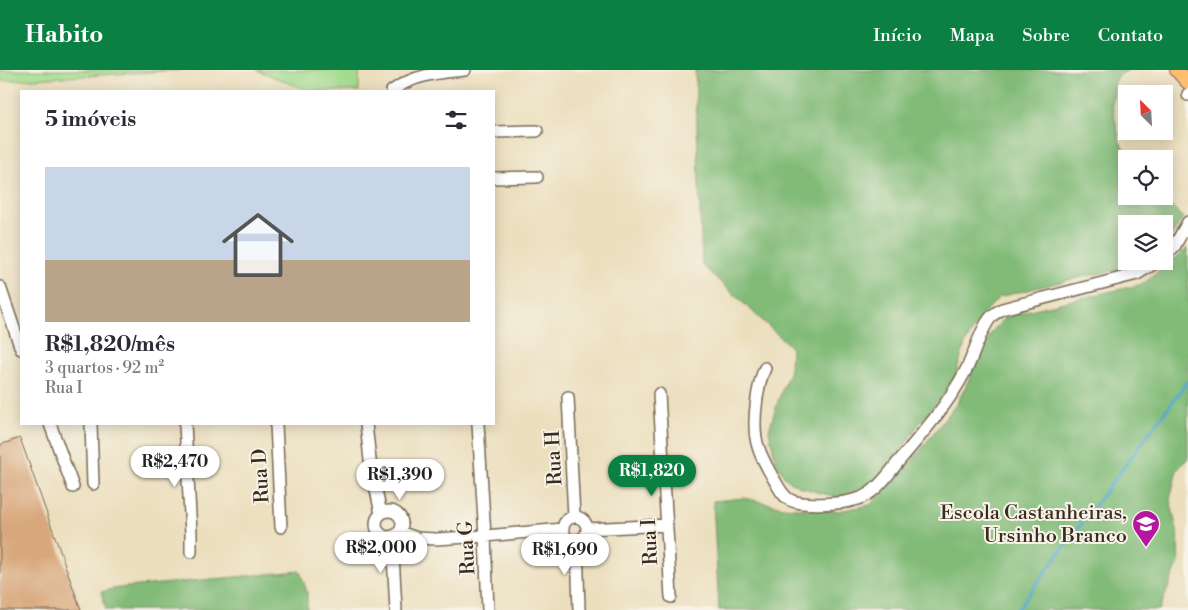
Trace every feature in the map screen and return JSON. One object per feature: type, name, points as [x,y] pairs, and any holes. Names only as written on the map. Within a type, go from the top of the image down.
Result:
[{"type":"main road","points":[[1177,70],[1188,82]]},
{"type":"street","points":[[393,90],[417,79],[440,72],[465,70]]},
{"type":"street","points":[[495,132],[536,131]]},
{"type":"street","points":[[495,178],[538,178]]},
{"type":"street","points":[[1173,248],[1188,222]]},
{"type":"street","points":[[765,368],[761,377],[758,395],[755,427],[756,439],[765,463],[784,494],[790,500],[800,502],[839,504],[855,500],[868,494],[881,483],[914,444],[955,390],[967,368],[985,326],[992,316],[1002,309],[1137,274],[1143,270]]},
{"type":"street","points":[[0,286],[18,328],[20,342]]},
{"type":"street","name":"Rua I","points":[[659,394],[671,597]]},
{"type":"street","name":"Rua H","points":[[568,397],[574,517]]},
{"type":"street","points":[[50,425],[73,487]]},
{"type":"street","points":[[91,425],[92,484]]},
{"type":"street","points":[[185,425],[191,533],[190,552]]},
{"type":"street","name":"Rua D","points":[[276,425],[281,527]]},
{"type":"street","points":[[366,425],[370,460],[381,514]]},
{"type":"street","name":"Rua G","points":[[478,425],[488,610]]},
{"type":"street","points":[[396,610],[395,534],[401,528],[402,520],[397,513],[388,511],[381,514],[377,521],[378,530],[384,536],[395,534],[436,539],[562,529]]},
{"type":"street","points":[[574,517],[581,519],[587,529],[583,538],[577,541],[570,540],[564,536],[562,529],[565,522],[574,517]]},
{"type":"street","points":[[587,529],[667,525]]},
{"type":"street","points":[[577,541],[579,610]]},
{"type":"green space","points":[[0,70],[181,70],[0,81]]},
{"type":"green space","points":[[257,70],[359,70],[359,90],[307,90]]},
{"type":"green space","points":[[695,70],[1128,70],[1116,77],[1112,105],[1118,140],[1124,150],[1118,150],[1118,205],[1170,205],[1183,217],[1173,234],[1173,215],[1118,215],[1118,270],[999,297],[981,317],[965,344],[953,383],[921,421],[902,449],[873,481],[861,489],[840,497],[800,487],[786,479],[775,459],[769,430],[790,370],[791,347],[702,265]]},
{"type":"green space","points":[[1188,248],[1188,458],[1177,470],[1170,499],[1177,530],[1179,562],[1159,610],[719,610],[713,501],[744,498],[784,507],[839,511],[870,505],[911,462],[958,402],[992,332],[1004,318],[1034,309],[1143,284],[1160,270],[1173,270],[1173,260]]},
{"type":"green space","points":[[300,571],[307,592],[307,610],[106,610],[101,592],[117,588]]},
{"type":"building","points":[[20,438],[81,610],[0,610],[0,445]]},
{"type":"waterway","points":[[1017,610],[1188,381]]},
{"type":"place","name":"Escola Castanheiras, Ursinho Branco","points":[[1146,548]]}]
